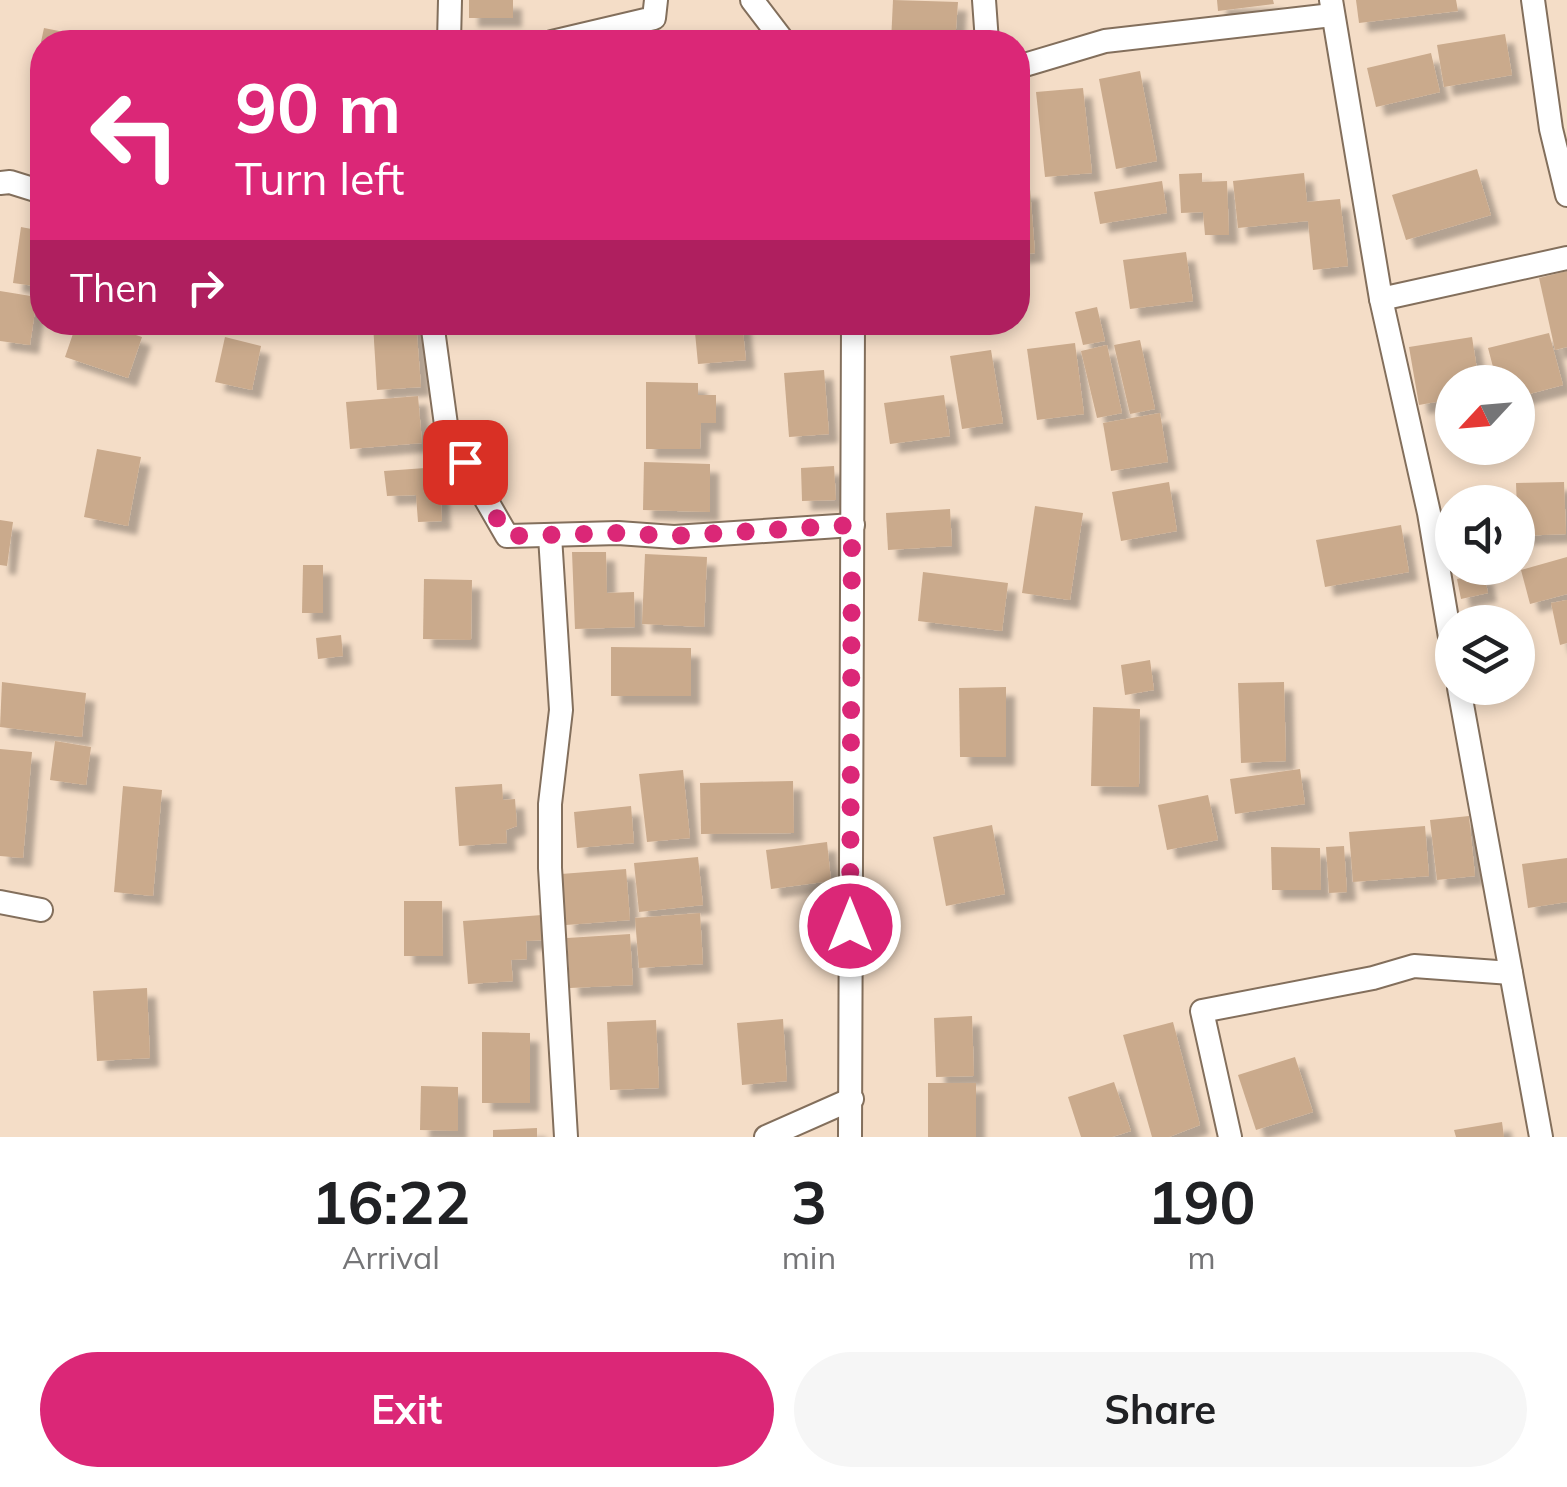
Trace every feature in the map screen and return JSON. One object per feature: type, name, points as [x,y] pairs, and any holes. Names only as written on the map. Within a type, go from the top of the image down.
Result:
[{"type":"street","points":[[449,30],[450,0]]},
{"type":"street","points":[[603,30],[654,18],[656,0]]},
{"type":"street","points":[[752,0],[775,30]]},
{"type":"street","points":[[984,0],[986,30]]},
{"type":"street","points":[[1534,0],[1551,128],[1567,195]]},
{"type":"street","points":[[1030,62],[1105,40],[1332,8],[1380,299],[1429,513],[1445,605]]},
{"type":"street","points":[[3,178],[30,188]]},
{"type":"street","points":[[1380,299],[1567,258]]},
{"type":"street","points":[[434,335],[447,432],[507,536],[674,536],[852,525]]},
{"type":"street","points":[[850,1137],[854,335]]},
{"type":"street","points":[[550,536],[561,710],[550,804],[550,868],[571,1135]]},
{"type":"street","points":[[1462,705],[1541,1137]]},
{"type":"street","points":[[0,902],[42,910]]},
{"type":"street","points":[[1230,1137],[1202,1011],[1373,978],[1414,966],[1511,973]]},
{"type":"street","points":[[766,1137],[852,1099]]},
{"type":"building","points":[[469,0],[513,0],[513,18],[469,18]]},
{"type":"building","points":[[893,0],[958,2],[956,30],[892,30]]},
{"type":"building","points":[[1217,0],[1273,0],[1274,4],[1218,11]]},
{"type":"building","points":[[1356,0],[1456,0],[1458,11],[1359,23]]},
{"type":"building","points":[[1505,34],[1512,75],[1444,87],[1437,45]]},
{"type":"building","points":[[1431,53],[1440,92],[1376,107],[1367,68]]},
{"type":"building","points":[[1140,71],[1157,161],[1116,169],[1099,79]]},
{"type":"building","points":[[1083,88],[1092,173],[1045,177],[1036,92]]},
{"type":"building","points":[[1477,169],[1491,215],[1406,240],[1392,195]]},
{"type":"building","points":[[1202,173],[1202,182],[1227,181],[1229,235],[1205,235],[1203,212],[1181,213],[1179,174]]},
{"type":"building","points":[[1304,173],[1307,202],[1340,199],[1348,266],[1313,270],[1308,221],[1238,228],[1233,181]]},
{"type":"building","points":[[1162,181],[1167,213],[1100,224],[1094,192]]},
{"type":"building","points":[[1030,189],[1035,253],[1030,254]]},
{"type":"building","points":[[21,227],[30,229],[30,285],[13,283]]},
{"type":"building","points":[[1186,252],[1193,301],[1130,309],[1123,260]]},
{"type":"building","points":[[1567,271],[1567,347],[1555,350],[1539,278]]},
{"type":"building","points":[[0,291],[30,296],[30,345],[0,341]]},
{"type":"building","points":[[1097,307],[1105,341],[1083,345],[1075,312]]},
{"type":"building","points":[[1549,333],[1563,385],[1535,392],[1535,365],[1492,365],[1488,348]]},
{"type":"building","points":[[73,335],[142,337],[128,378],[65,357]]},
{"type":"building","points":[[374,335],[417,335],[421,387],[377,390]]},
{"type":"building","points":[[695,335],[743,335],[746,360],[698,364]]},
{"type":"building","points":[[225,337],[261,346],[252,390],[215,382]]},
{"type":"building","points":[[1472,337],[1476,365],[1435,365],[1435,402],[1419,405],[1409,347]]},
{"type":"building","points":[[1140,340],[1155,409],[1130,414],[1114,345]]},
{"type":"building","points":[[1075,343],[1084,414],[1037,420],[1027,349]]},
{"type":"building","points":[[1107,345],[1122,413],[1097,418],[1081,351]]},
{"type":"building","points":[[991,350],[1003,423],[962,429],[950,356]]},
{"type":"building","points":[[824,370],[829,434],[789,437],[784,373]]},
{"type":"building","points":[[646,382],[698,383],[698,395],[716,395],[716,423],[701,423],[700,449],[646,449]]},
{"type":"building","points":[[944,395],[950,436],[890,444],[884,403]]},
{"type":"building","points":[[418,396],[422,443],[350,449],[346,402]]},
{"type":"building","points":[[1160,413],[1168,462],[1111,471],[1103,423]]},
{"type":"building","points":[[97,449],[141,457],[128,526],[84,517]]},
{"type":"building","points":[[644,462],[710,464],[710,512],[643,510]]},
{"type":"building","points":[[834,466],[836,500],[802,501],[801,468]]},
{"type":"building","points":[[439,467],[442,521],[418,522],[416,495],[387,496],[384,471]]},
{"type":"building","points":[[1169,482],[1177,531],[1121,541],[1112,492]]},
{"type":"building","points":[[1564,482],[1566,534],[1535,535],[1535,485],[1516,483]]},
{"type":"building","points":[[1035,506],[1083,513],[1070,600],[1022,593]]},
{"type":"building","points":[[950,509],[952,546],[888,550],[886,513]]},
{"type":"building","points":[[0,520],[13,522],[7,566],[0,565]]},
{"type":"building","points":[[1401,525],[1409,572],[1325,587],[1316,540]]},
{"type":"building","points":[[572,552],[606,552],[607,593],[634,592],[635,627],[575,629]]},
{"type":"building","points":[[645,554],[707,557],[704,627],[642,624]]},
{"type":"building","points":[[1567,557],[1567,594],[1530,604],[1525,585],[1535,585],[1535,566]]},
{"type":"building","points":[[303,565],[323,565],[323,613],[302,613]]},
{"type":"building","points":[[923,572],[1008,583],[1002,631],[918,621]]},
{"type":"building","points":[[424,579],[472,580],[471,640],[423,639]]},
{"type":"building","points":[[1458,585],[1486,585],[1488,593],[1461,599]]},
{"type":"building","points":[[1567,600],[1567,643],[1560,645],[1551,603]]},
{"type":"building","points":[[341,635],[343,656],[318,659],[316,638]]},
{"type":"building","points":[[611,647],[691,648],[691,696],[611,696]]},
{"type":"building","points":[[1150,660],[1154,690],[1125,695],[1121,665]]},
{"type":"building","points":[[2,682],[86,693],[82,737],[0,727]]},
{"type":"building","points":[[1284,682],[1286,761],[1241,763],[1238,683]]},
{"type":"building","points":[[1006,687],[1006,757],[960,757],[959,688]]},
{"type":"building","points":[[1093,707],[1140,709],[1139,787],[1091,786]]},
{"type":"building","points":[[55,741],[91,747],[86,785],[50,780]]},
{"type":"building","points":[[0,749],[32,752],[23,858],[0,856]]},
{"type":"building","points":[[1300,769],[1305,804],[1235,814],[1230,779]]},
{"type":"building","points":[[683,770],[690,838],[647,842],[639,774]]},
{"type":"building","points":[[793,781],[794,833],[701,834],[700,783]]},
{"type":"building","points":[[502,784],[503,800],[515,799],[517,826],[506,830],[507,843],[459,846],[455,787]]},
{"type":"building","points":[[123,786],[162,790],[153,896],[114,892]]},
{"type":"building","points":[[1208,795],[1218,840],[1167,850],[1158,805]]},
{"type":"building","points":[[631,806],[634,843],[577,848],[574,812]]},
{"type":"building","points":[[1469,816],[1475,876],[1437,880],[1430,820]]},
{"type":"building","points":[[992,825],[1005,894],[946,906],[933,837]]},
{"type":"building","points":[[1425,826],[1429,876],[1353,882],[1349,832]]},
{"type":"building","points":[[827,842],[831,881],[771,889],[766,850]]},
{"type":"building","points":[[1344,846],[1347,892],[1329,893],[1326,847]]},
{"type":"building","points":[[1271,847],[1320,848],[1321,890],[1272,890]]},
{"type":"building","points":[[698,857],[703,905],[639,912],[634,863]]},
{"type":"building","points":[[1567,858],[1567,902],[1528,908],[1522,864]]},
{"type":"building","points":[[626,869],[630,920],[566,925],[561,874]]},
{"type":"building","points":[[404,901],[442,901],[443,956],[404,956]]},
{"type":"building","points":[[700,913],[703,964],[639,968],[635,918]]},
{"type":"building","points":[[542,915],[544,940],[526,941],[527,959],[511,960],[513,981],[468,984],[463,921]]},
{"type":"building","points":[[630,934],[633,985],[570,988],[567,938]]},
{"type":"building","points":[[147,988],[150,1058],[97,1061],[93,991]]},
{"type":"building","points":[[972,1016],[974,1076],[936,1077],[934,1018]]},
{"type":"building","points":[[783,1019],[787,1081],[742,1085],[737,1023]]},
{"type":"building","points":[[656,1020],[659,1088],[610,1090],[607,1022]]},
{"type":"building","points":[[1173,1022],[1200,1125],[1169,1137],[1152,1137],[1123,1035]]},
{"type":"building","points":[[482,1032],[530,1033],[530,1103],[482,1103]]},
{"type":"building","points":[[1295,1057],[1313,1112],[1256,1130],[1238,1075]]},
{"type":"building","points":[[1114,1082],[1131,1131],[1112,1137],[1081,1137],[1068,1097]]},
{"type":"building","points":[[928,1083],[976,1083],[976,1137],[928,1137]]},
{"type":"building","points":[[421,1086],[458,1087],[458,1131],[420,1130]]},
{"type":"building","points":[[1502,1122],[1504,1137],[1456,1137],[1454,1130]]},
{"type":"building","points":[[537,1128],[537,1137],[493,1137],[493,1130]]},
{"type":"route","points":[[465,462],[507,536],[674,536],[852,525],[850,926]]}]
